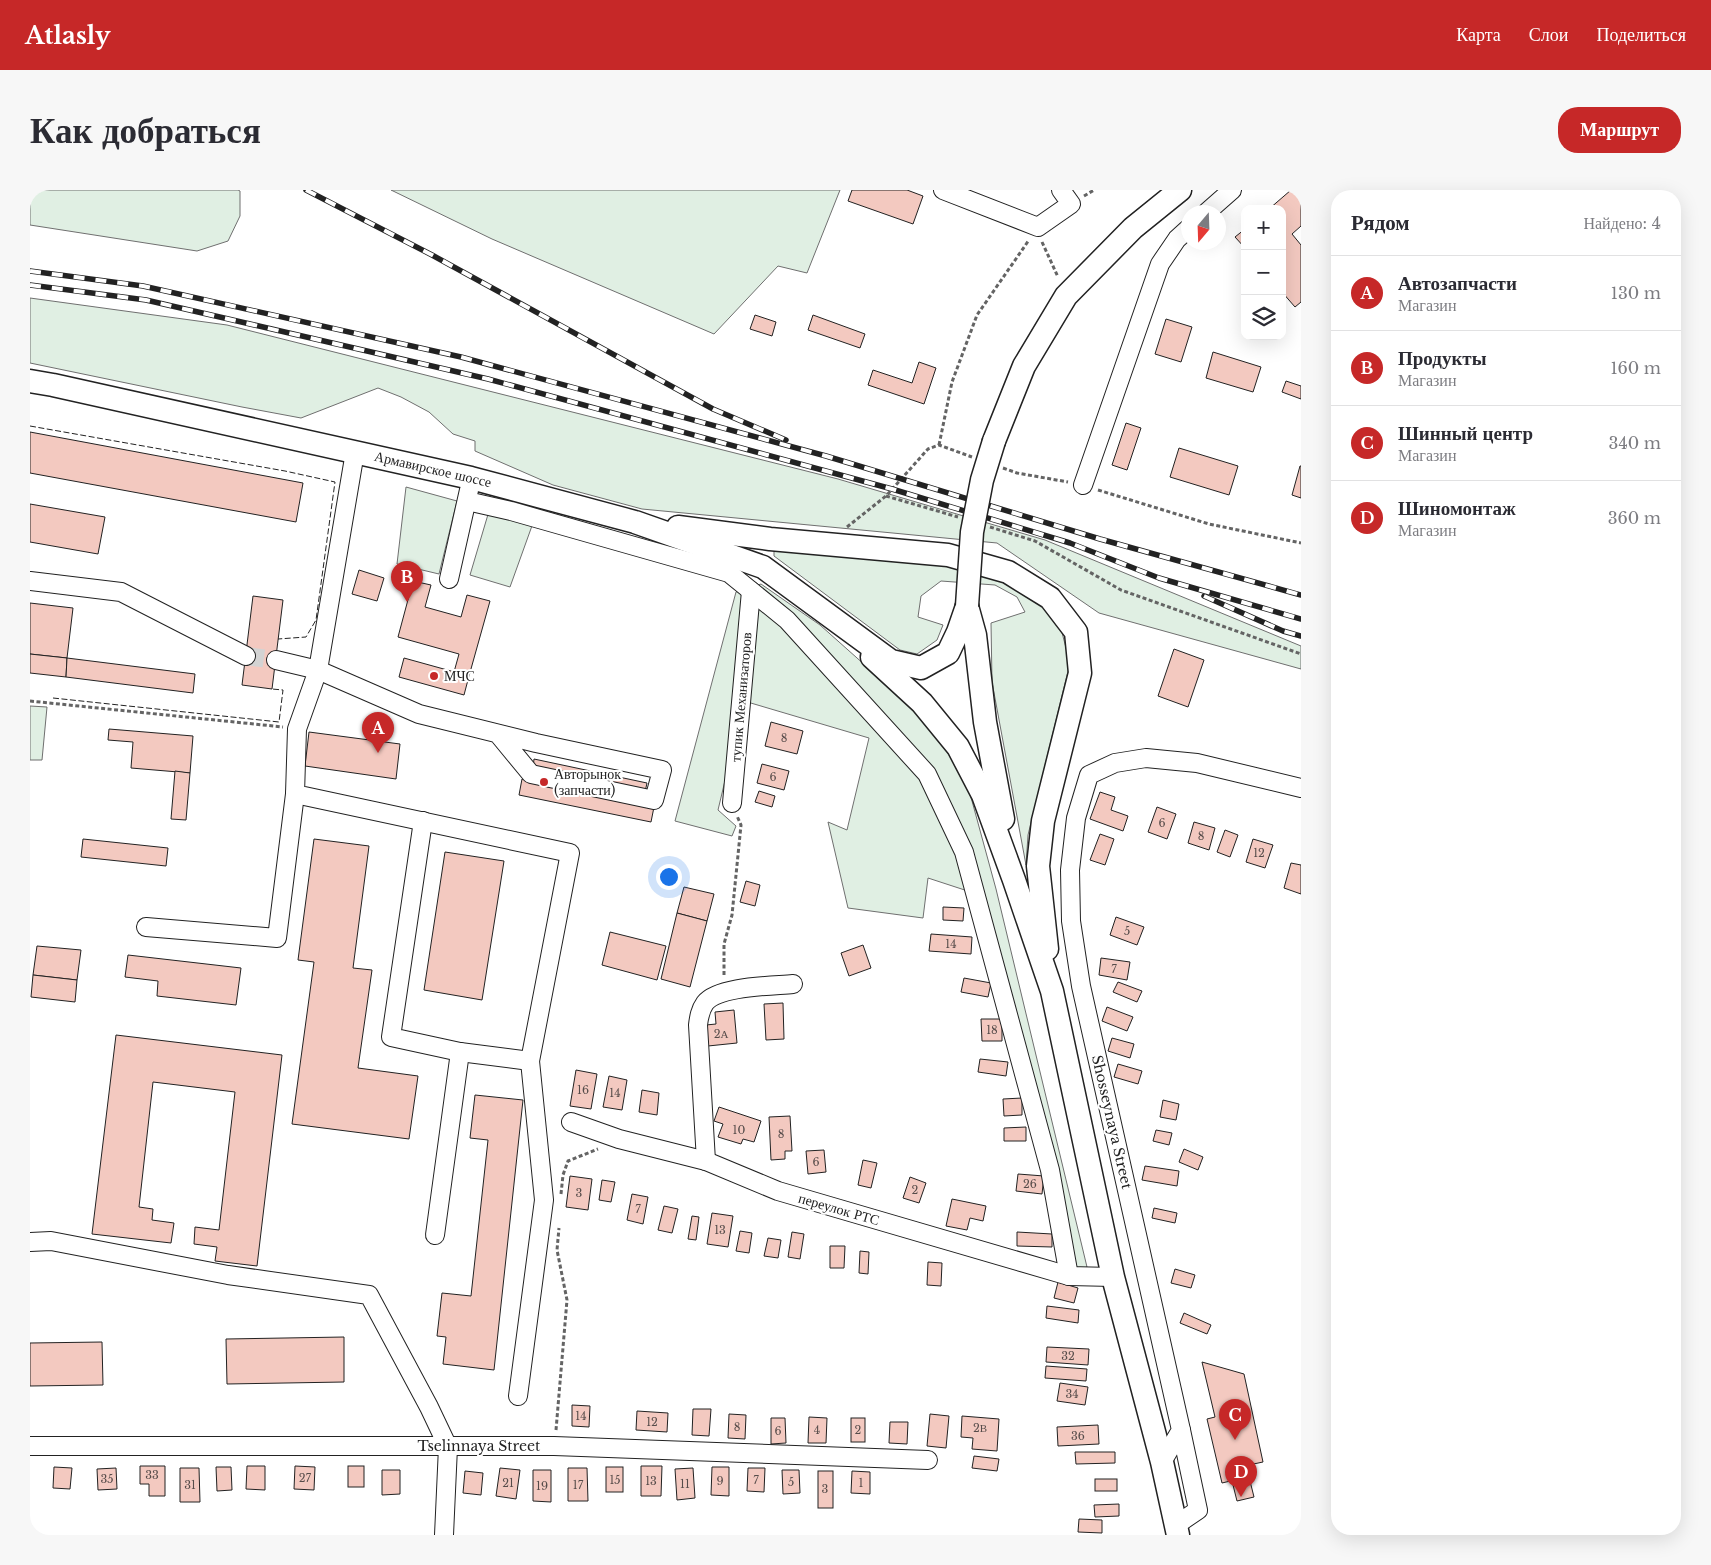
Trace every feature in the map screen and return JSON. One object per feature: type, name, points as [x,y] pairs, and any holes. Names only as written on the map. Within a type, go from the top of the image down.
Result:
[{"type":"main road","points":[[818,607],[891,661],[921,668],[948,653],[967,606],[972,532],[982,480],[994,441],[1024,366],[1066,296],[1133,228],[1180,190]]},
{"type":"main road","name":"Армавирское шоссе","points":[[30,381],[472,478],[635,522],[763,567],[818,607]]},
{"type":"main road","points":[[635,522],[770,539],[948,555],[1008,572],[1050,598],[1076,632],[1080,673],[1044,821],[1038,866],[1052,992],[1113,1277],[1162,1462],[1177,1530]]},
{"type":"main road","points":[[967,606],[975,635],[985,722],[1014,880]]},
{"type":"main road","points":[[818,607],[922,703],[958,747],[983,795],[1052,992]]},
{"type":"street","points":[[943,190],[1040,233],[1066,197]]},
{"type":"street","points":[[1215,205],[1232,190]]},
{"type":"street","points":[[1083,485],[1160,264],[1181,235]]},
{"type":"street","points":[[146,927],[277,938],[295,794],[297,729],[318,670],[355,452]]},
{"type":"street","points":[[448,579],[472,478]]},
{"type":"street","points":[[467,500],[729,573],[787,620],[927,774],[964,852],[1050,1170],[1069,1276]]},
{"type":"street","points":[[30,581],[121,592],[246,656]]},
{"type":"street","name":"тупик Механизаторов","points":[[732,803],[751,591]]},
{"type":"street","points":[[276,660],[318,670],[419,714],[498,734],[662,770],[654,800],[531,774],[498,734]]},
{"type":"street","name":"Shosseynaya Street","points":[[1177,1530],[1198,1510],[1082,986],[1071,921],[1070,870],[1076,818],[1090,775],[1115,763],[1146,758],[1197,763],[1301,788]]},
{"type":"street","points":[[295,794],[570,853],[530,1061],[544,1200],[518,1396]]},
{"type":"street","points":[[423,821],[392,1037],[460,1052],[530,1061]]},
{"type":"street","points":[[706,1161],[698,1025],[700,1012],[706,1001],[724,991],[793,984]]},
{"type":"street","points":[[435,1235],[460,1052]]},
{"type":"street","name":"переулок РТС","points":[[571,1122],[619,1139],[706,1161],[778,1191],[1069,1276],[1113,1277]]},
{"type":"street","points":[[30,1242],[51,1241],[228,1275],[368,1295],[429,1407],[448,1447],[444,1535]]},
{"type":"street","points":[[1162,1462],[1181,1430]]},
{"type":"street","name":"Tselinnaya Street","points":[[30,1446],[554,1446],[928,1460]]},
{"type":"path","points":[[1040,233],[1066,296]]},
{"type":"path","points":[[939,445],[952,382],[977,315],[1040,233]]},
{"type":"path","points":[[961,518],[886,496],[928,449],[939,445],[974,458]]},
{"type":"path","points":[[1000,467],[1017,473],[1083,485],[1209,524],[1301,543]]},
{"type":"path","points":[[989,527],[1035,541],[1121,590],[1301,654]]},
{"type":"path","points":[[30,701],[297,729]]},
{"type":"path","points":[[724,991],[724,944],[732,915],[741,826],[732,803]]},
{"type":"path","points":[[560,1203],[563,1175],[568,1161],[619,1139]]},
{"type":"path","points":[[554,1446],[567,1300],[557,1250],[559,1222]]},
{"type":"green space","points":[[30,190],[238,190],[240,191],[240,216],[228,241],[197,251],[30,225]]},
{"type":"green space","points":[[391,190],[840,190],[807,273],[778,266],[714,334],[492,239]]},
{"type":"green space","points":[[30,298],[227,325],[838,479],[1045,540],[1301,646],[1301,669],[1099,613],[997,543],[642,509],[553,485],[475,451],[475,441],[453,434],[429,412],[401,397],[378,388],[301,418],[30,363]]},
{"type":"green space","points":[[406,487],[457,501],[439,574],[397,564]]},
{"type":"green space","points":[[489,511],[533,523],[510,587],[470,575]]},
{"type":"green space","points":[[774,549],[947,562],[996,575],[1034,596],[1060,625],[1070,663],[1028,835],[1026,865],[992,682],[991,623],[1025,612],[1017,597],[995,585],[941,581],[921,596],[918,617],[943,625],[937,640],[917,654],[900,650],[774,556]]},
{"type":"green space","points":[[761,584],[820,625],[921,715],[966,779],[996,889],[1087,1267],[1075,1271],[980,895],[928,878],[923,918],[848,908],[828,822],[847,830],[869,738],[744,701],[718,810],[736,826],[732,836],[675,821],[736,592]]},
{"type":"green space","points":[[30,706],[47,707],[42,760],[30,760]]},
{"type":"building","points":[[852,190],[907,190],[923,196],[913,224],[848,201]]},
{"type":"building","points":[[1291,190],[1301,190],[1301,226],[1292,234],[1301,245],[1301,302],[1295,307],[1286,297],[1286,205],[1274,205]]},
{"type":"building","points":[[1241,232],[1241,244],[1235,237]]},
{"type":"building","points":[[755,315],[776,322],[772,336],[750,329]]},
{"type":"building","points":[[813,315],[865,334],[860,348],[808,330]]},
{"type":"building","points":[[1166,319],[1192,327],[1181,362],[1155,354]]},
{"type":"building","points":[[1213,352],[1261,367],[1253,392],[1206,378]]},
{"type":"building","points":[[919,362],[936,368],[924,404],[868,385],[873,370],[912,383]]},
{"type":"building","points":[[1286,381],[1301,386],[1301,399],[1282,392]]},
{"type":"building","points":[[1126,423],[1141,428],[1127,470],[1112,465]]},
{"type":"building","points":[[30,432],[303,483],[296,522],[30,473]]},
{"type":"building","points":[[1179,448],[1238,466],[1229,495],[1170,477]]},
{"type":"building","points":[[1301,466],[1301,498],[1292,495]]},
{"type":"building","points":[[30,504],[105,517],[98,554],[30,542]]},
{"type":"building","points":[[359,570],[384,578],[377,601],[352,594]]},
{"type":"building","points":[[413,581],[431,585],[425,607],[461,617],[467,595],[490,601],[469,676],[454,672],[459,654],[398,637]]},
{"type":"building","points":[[253,596],[283,600],[272,689],[242,685]]},
{"type":"building","points":[[30,603],[73,608],[67,658],[30,654]]},
{"type":"building","points":[[1174,649],[1204,660],[1188,707],[1158,696]]},
{"type":"building","points":[[30,654],[67,658],[66,677],[30,673]]},
{"type":"building","points":[[67,658],[195,674],[193,693],[66,677]]},
{"type":"building","name":"МЧС","points":[[404,658],[469,676],[464,695],[399,677]]},
{"type":"building","points":[[771,722],[803,731],[797,754],[765,746]]},
{"type":"building","points":[[109,729],[193,736],[190,773],[131,768],[133,742],[108,740]]},
{"type":"building","points":[[309,732],[400,744],[396,779],[305,766]]},
{"type":"building","points":[[534,759],[647,783],[645,792],[533,768]]},
{"type":"building","points":[[762,764],[789,771],[784,790],[757,783]]},
{"type":"building","points":[[175,771],[190,773],[186,820],[171,819]]},
{"type":"building","points":[[522,779],[654,807],[651,822],[519,795]]},
{"type":"building","points":[[759,791],[775,796],[772,807],[755,802]]},
{"type":"building","points":[[1100,792],[1115,797],[1111,810],[1128,816],[1123,831],[1090,819]]},
{"type":"building","points":[[1157,807],[1176,814],[1167,839],[1148,832]]},
{"type":"building","points":[[1194,822],[1215,828],[1209,850],[1188,843]]},
{"type":"building","points":[[1225,830],[1238,835],[1230,857],[1217,852]]},
{"type":"building","points":[[1100,834],[1114,839],[1105,865],[1090,860]]},
{"type":"building","points":[[83,839],[168,848],[166,866],[81,857]]},
{"type":"building","points":[[314,839],[369,846],[353,968],[372,970],[358,1068],[418,1076],[409,1139],[292,1124],[314,962],[298,960]]},
{"type":"building","points":[[1253,839],[1273,845],[1265,868],[1246,862]]},
{"type":"building","points":[[445,852],[504,861],[482,1000],[424,990]]},
{"type":"building","points":[[1291,863],[1301,865],[1301,894],[1284,888]]},
{"type":"building","points":[[746,881],[760,885],[755,906],[740,902]]},
{"type":"building","points":[[684,887],[714,894],[707,921],[677,913]]},
{"type":"building","points":[[943,907],[964,908],[963,921],[943,920]]},
{"type":"building","points":[[677,913],[707,921],[690,987],[661,979]]},
{"type":"building","points":[[1116,917],[1144,927],[1137,945],[1110,935]]},
{"type":"building","points":[[610,932],[666,946],[657,980],[602,965]]},
{"type":"building","points":[[931,934],[972,937],[971,954],[929,951]]},
{"type":"building","points":[[863,945],[871,968],[849,976],[841,953]]},
{"type":"building","points":[[37,946],[81,950],[77,980],[33,975]]},
{"type":"building","points":[[128,955],[241,968],[236,1005],[157,996],[158,981],[125,977]]},
{"type":"building","points":[[1101,958],[1130,962],[1127,980],[1099,975]]},
{"type":"building","points":[[33,975],[77,980],[75,1002],[31,997]]},
{"type":"building","points":[[964,978],[991,983],[988,997],[961,992]]},
{"type":"building","points":[[1118,982],[1142,991],[1137,1002],[1113,992]]},
{"type":"building","points":[[783,1003],[784,1039],[766,1040],[764,1004]]},
{"type":"building","points":[[1107,1007],[1133,1017],[1127,1031],[1102,1021]]},
{"type":"building","points":[[734,1010],[737,1043],[708,1046],[706,1025],[716,1024],[715,1012]]},
{"type":"building","points":[[981,1019],[1002,1019],[1002,1041],[982,1041]]},
{"type":"building","points":[[116,1035],[282,1055],[257,1266],[215,1261],[217,1247],[194,1244],[195,1227],[219,1230],[235,1092],[153,1082],[139,1207],[153,1209],[152,1220],[174,1223],[171,1243],[92,1234]]},
{"type":"building","points":[[1112,1038],[1134,1044],[1130,1058],[1108,1051]]},
{"type":"building","points":[[980,1059],[1008,1062],[1006,1076],[978,1072]]},
{"type":"building","points":[[1118,1064],[1142,1071],[1138,1084],[1114,1077]]},
{"type":"building","points":[[576,1070],[597,1074],[591,1109],[570,1106]]},
{"type":"building","points":[[609,1076],[627,1080],[622,1110],[603,1107]]},
{"type":"building","points":[[642,1090],[659,1093],[657,1115],[639,1112]]},
{"type":"building","points":[[475,1095],[523,1100],[494,1370],[443,1364],[446,1337],[437,1336],[442,1293],[471,1296],[488,1140],[470,1138]]},
{"type":"building","points":[[1022,1098],[1022,1115],[1004,1116],[1003,1099]]},
{"type":"building","points":[[1163,1100],[1179,1104],[1176,1120],[1160,1117]]},
{"type":"building","points":[[719,1107],[761,1121],[754,1142],[743,1139],[741,1144],[718,1137],[723,1124],[714,1121]]},
{"type":"building","points":[[790,1116],[792,1151],[785,1151],[785,1159],[771,1160],[769,1117]]},
{"type":"building","points":[[1026,1127],[1026,1141],[1004,1141],[1004,1128]]},
{"type":"building","points":[[1156,1130],[1172,1133],[1169,1145],[1153,1141]]},
{"type":"building","points":[[1184,1149],[1203,1157],[1198,1170],[1179,1162]]},
{"type":"building","points":[[824,1150],[826,1172],[808,1174],[806,1151]]},
{"type":"building","points":[[863,1160],[877,1163],[871,1188],[858,1185]]},
{"type":"building","points":[[1145,1166],[1179,1171],[1177,1186],[1142,1180]]},
{"type":"building","points":[[1018,1174],[1044,1176],[1042,1194],[1016,1191]]},
{"type":"building","points":[[570,1176],[592,1179],[588,1210],[566,1207]]},
{"type":"building","points":[[910,1177],[926,1183],[919,1203],[903,1198]]},
{"type":"building","points":[[602,1180],[615,1182],[611,1202],[599,1200]]},
{"type":"building","points":[[632,1194],[648,1197],[643,1224],[627,1220]]},
{"type":"building","points":[[952,1199],[986,1206],[983,1221],[970,1218],[967,1230],[946,1226]]},
{"type":"building","points":[[664,1206],[678,1209],[672,1233],[658,1230]]},
{"type":"building","points":[[1154,1208],[1177,1213],[1175,1223],[1152,1218]]},
{"type":"building","points":[[712,1213],[733,1216],[728,1247],[707,1244]]},
{"type":"building","points":[[692,1216],[699,1217],[696,1240],[688,1239]]},
{"type":"building","points":[[740,1231],[752,1233],[749,1253],[736,1251]]},
{"type":"building","points":[[792,1232],[804,1234],[800,1259],[788,1257]]},
{"type":"building","points":[[1017,1232],[1052,1234],[1052,1247],[1017,1246]]},
{"type":"building","points":[[768,1238],[781,1240],[778,1258],[764,1256]]},
{"type":"building","points":[[830,1246],[845,1246],[844,1268],[830,1268]]},
{"type":"building","points":[[860,1251],[869,1252],[868,1274],[859,1273]]},
{"type":"building","points":[[928,1262],[942,1263],[941,1286],[927,1285]]},
{"type":"building","points":[[1175,1269],[1195,1275],[1191,1288],[1171,1283]]},
{"type":"building","points":[[1058,1282],[1078,1288],[1074,1303],[1054,1298]]},
{"type":"building","points":[[1047,1306],[1079,1310],[1078,1323],[1046,1318]]},
{"type":"building","points":[[1184,1313],[1211,1325],[1207,1334],[1180,1323]]},
{"type":"building","points":[[344,1337],[344,1382],[227,1384],[226,1339]]},
{"type":"building","points":[[102,1342],[103,1385],[30,1386],[30,1343]]},
{"type":"building","points":[[1047,1347],[1089,1349],[1088,1365],[1046,1362]]},
{"type":"building","points":[[1202,1362],[1244,1374],[1263,1462],[1244,1466],[1247,1477],[1222,1483],[1207,1419],[1215,1417]]},
{"type":"building","points":[[1046,1366],[1087,1369],[1086,1381],[1045,1378]]},
{"type":"building","points":[[1060,1383],[1088,1387],[1085,1405],[1057,1401]]},
{"type":"building","points":[[572,1405],[590,1406],[589,1427],[572,1426]]},
{"type":"building","points":[[693,1409],[711,1409],[709,1436],[692,1435]]},
{"type":"building","points":[[637,1411],[668,1413],[667,1432],[636,1430]]},
{"type":"building","points":[[729,1414],[746,1415],[745,1439],[728,1438]]},
{"type":"building","points":[[930,1414],[949,1416],[946,1448],[927,1446]]},
{"type":"building","points":[[962,1416],[999,1419],[997,1451],[972,1449],[973,1438],[961,1437]]},
{"type":"building","points":[[809,1417],[827,1418],[826,1443],[808,1443]]},
{"type":"building","points":[[771,1418],[785,1418],[786,1443],[771,1444]]},
{"type":"building","points":[[851,1418],[865,1418],[865,1442],[851,1442]]},
{"type":"building","points":[[890,1422],[908,1422],[907,1444],[889,1443]]},
{"type":"building","points":[[1098,1425],[1099,1444],[1058,1446],[1057,1427]]},
{"type":"building","points":[[1075,1452],[1115,1452],[1115,1463],[1076,1464]]},
{"type":"building","points":[[974,1456],[999,1459],[997,1471],[972,1468]]},
{"type":"building","points":[[140,1466],[165,1466],[165,1496],[149,1496],[149,1484],[140,1484]]},
{"type":"building","points":[[247,1466],[265,1466],[265,1490],[246,1489]]},
{"type":"building","points":[[295,1466],[315,1467],[314,1490],[294,1489]]},
{"type":"building","points":[[348,1466],[364,1466],[364,1487],[348,1487]]},
{"type":"building","points":[[641,1466],[662,1466],[661,1496],[641,1496]]},
{"type":"building","points":[[54,1467],[72,1468],[70,1489],[53,1488]]},
{"type":"building","points":[[216,1467],[231,1467],[232,1490],[217,1491]]},
{"type":"building","points":[[606,1467],[623,1467],[623,1492],[606,1492]]},
{"type":"building","points":[[712,1467],[729,1467],[729,1496],[711,1495]]},
{"type":"building","points":[[116,1468],[117,1489],[98,1490],[97,1469]]},
{"type":"building","points":[[180,1468],[199,1468],[200,1502],[180,1502]]},
{"type":"building","points":[[500,1468],[520,1470],[516,1499],[496,1496]]},
{"type":"building","points":[[568,1468],[587,1468],[588,1501],[568,1501]]},
{"type":"building","points":[[693,1468],[695,1498],[677,1500],[675,1469]]},
{"type":"building","points":[[748,1468],[765,1468],[764,1492],[747,1491]]},
{"type":"building","points":[[382,1470],[400,1470],[400,1494],[382,1495]]},
{"type":"building","points":[[533,1470],[551,1470],[551,1502],[533,1501]]},
{"type":"building","points":[[782,1470],[799,1470],[800,1493],[783,1494]]},
{"type":"building","points":[[465,1471],[483,1473],[481,1495],[463,1493]]},
{"type":"building","points":[[818,1471],[833,1471],[833,1508],[818,1508]]},
{"type":"building","points":[[852,1471],[870,1472],[870,1494],[851,1493]]},
{"type":"building","points":[[1249,1477],[1254,1497],[1237,1501],[1232,1481]]},
{"type":"building","points":[[1095,1479],[1117,1479],[1117,1491],[1095,1491]]},
{"type":"building","points":[[1119,1504],[1119,1516],[1095,1517],[1094,1505]]},
{"type":"building","points":[[1079,1519],[1102,1520],[1102,1533],[1078,1532]]},
{"type":"tunnel","points":[[246,656],[276,660]]},
{"type":"railway","points":[[306,190],[432,255],[713,409],[786,440]]},
{"type":"railway","points":[[30,271],[143,286],[461,357],[826,456],[1100,539],[1301,595]]},
{"type":"railway","points":[[30,285],[146,300],[488,379],[892,489],[1070,543],[1159,578],[1301,619]]},
{"type":"railway","points":[[1204,596],[1283,631],[1301,636]]},
{"type":"fence","points":[[30,426],[285,471],[335,482],[316,620],[306,637],[278,639]]},
{"type":"fence","points":[[53,698],[279,722],[283,690],[272,689]]},
{"type":"place","name":"Продукты","points":[[407,602]]},
{"type":"place","name":"МЧС","points":[[434,676]]},
{"type":"place","name":"Автозапчасти","points":[[378,753]]},
{"type":"place","name":"Авторынок (запчасти)","points":[[544,782]]},
{"type":"place","name":"Шинный центр","points":[[1235,1440]]},
{"type":"place","name":"Шиномонтаж","points":[[1241,1497]]}]
